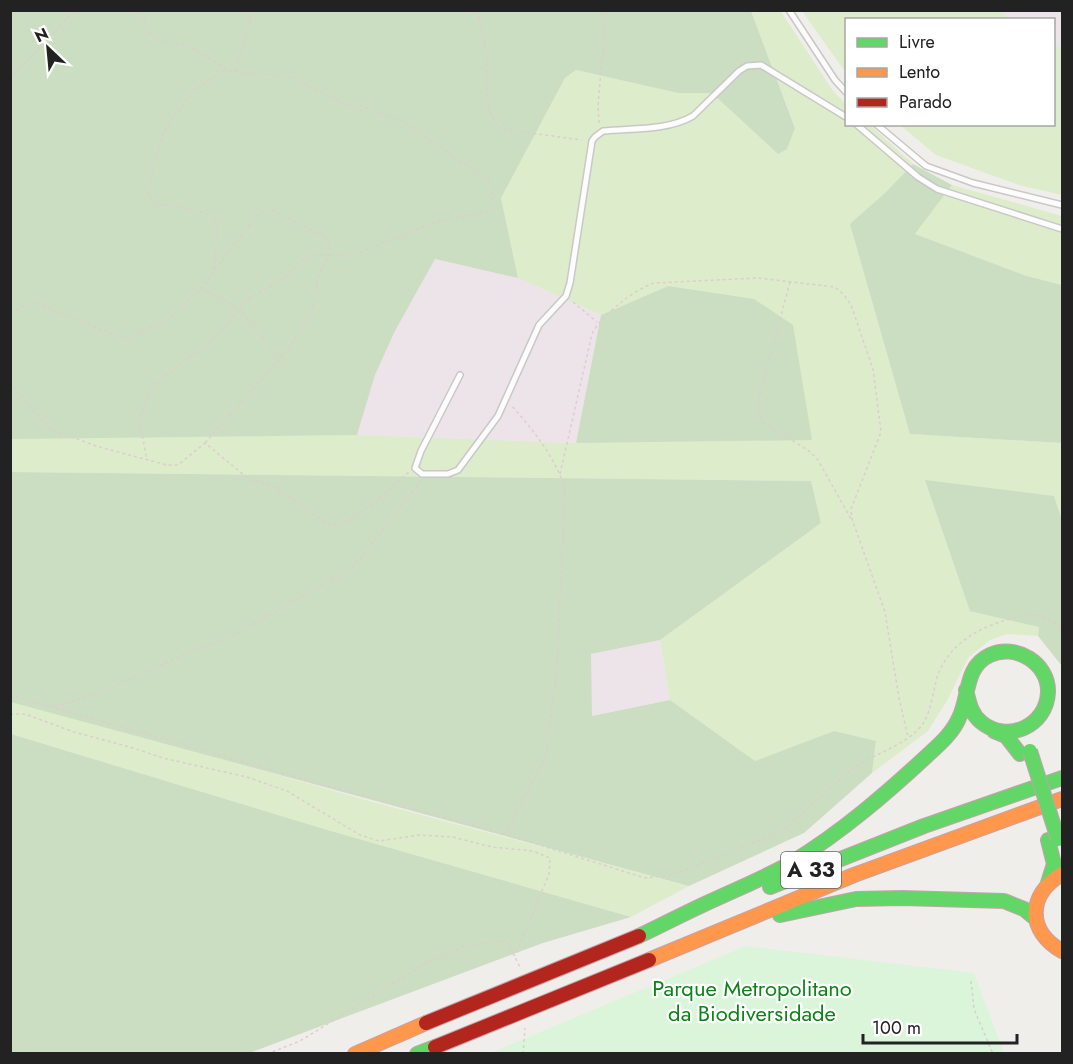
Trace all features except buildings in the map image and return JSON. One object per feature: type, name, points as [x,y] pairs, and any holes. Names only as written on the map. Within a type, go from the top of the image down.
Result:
[{"type":"highway","points":[[639,936],[771,874],[843,827],[949,735],[960,717],[968,678],[982,659],[1004,651],[1027,656],[1043,672],[1047,683],[1048,695],[1039,717],[1020,730],[997,731],[986,727]]},
{"type":"highway","points":[[1047,683],[1062,694]]},
{"type":"highway","points":[[966,690],[967,701],[977,720],[1006,736],[1025,753],[1056,842],[1054,864],[1048,882],[1037,899],[1035,918],[1038,930],[1046,940],[1062,951]]},
{"type":"highway","points":[[1025,753],[1030,725]]},
{"type":"highway","name":"A 33","points":[[355,1053],[639,936],[924,826],[1062,778]]},
{"type":"highway","name":"A 33","points":[[417,1053],[862,871],[1062,799]]},
{"type":"highway","points":[[1048,882],[1062,874]]},
{"type":"highway","points":[[649,960],[771,917],[856,899],[1004,901],[1024,909],[1035,918]]},
{"type":"lane","points":[[789,10],[835,80],[845,91]]},
{"type":"lane","points":[[460,375],[421,451],[415,468],[417,472],[448,474],[458,470],[498,416],[539,325],[566,296],[592,141],[600,133],[669,126],[686,121],[739,70],[747,66],[761,65],[845,116]]},
{"type":"lane","points":[[858,126],[918,177],[937,189],[1062,229]]},
{"type":"lane","points":[[878,126],[926,166],[973,183],[1062,205]]},
{"type":"path","points":[[10,79],[75,10]]},
{"type":"path","points":[[142,10],[147,31],[160,41],[189,45],[226,68],[236,71],[293,77],[347,105],[362,106],[405,123],[491,183],[493,210],[433,223],[352,256],[314,255],[302,261],[284,278],[247,300],[220,332],[153,386],[139,419],[147,459]]},
{"type":"path","points":[[236,71],[251,19],[250,10]]},
{"type":"path","points":[[478,10],[485,44],[489,106],[494,122],[501,129],[592,141]]},
{"type":"path","points":[[600,133],[598,106],[606,10]]},
{"type":"path","points":[[214,271],[217,222],[212,215],[172,205],[158,205],[151,198],[148,190],[163,134],[169,123],[193,91],[226,68]]},
{"type":"path","points":[[10,313],[30,303],[37,303],[122,338],[128,338],[173,316],[201,288],[260,213],[273,210],[328,239],[329,255],[318,278],[314,303],[293,343],[205,443],[178,465],[167,465],[99,447],[50,429],[10,382]]},
{"type":"path","points":[[560,474],[592,334],[598,322],[643,287],[654,283],[758,278],[835,287],[851,305],[873,369],[881,432],[851,509],[853,523]]},
{"type":"path","points":[[790,282],[758,402],[759,413],[763,422],[818,460],[853,523],[885,612],[908,737]]},
{"type":"path","points":[[201,288],[239,309],[280,359]]},
{"type":"path","points":[[566,296],[598,322]]},
{"type":"path","points":[[505,834],[546,756],[558,657],[565,488],[560,474],[539,437],[506,398]]},
{"type":"path","points":[[205,443],[250,480],[272,485],[323,521],[331,524],[338,524],[367,508],[415,468]]},
{"type":"path","points":[[53,707],[101,692],[190,652],[230,637],[347,571],[355,565],[426,474]]},
{"type":"path","points":[[10,695],[505,834],[645,878],[672,875],[781,832],[852,769],[908,737],[922,725],[939,672],[948,655],[965,639],[983,627],[1025,615],[1041,616],[1062,627]]},
{"type":"path","points":[[10,714],[25,714],[74,732],[163,758],[247,777],[287,791],[360,835],[379,841],[418,835],[453,837],[492,847],[533,851],[550,858],[549,874],[515,956]]},
{"type":"path","points":[[267,1053],[300,1041],[428,962],[464,947],[506,940],[520,965]]},
{"type":"path","points":[[971,981],[974,1008],[993,1053]]},
{"type":"shaded area","points":[[974,11],[1062,11],[1062,69],[1055,65],[1055,18],[985,18]]},
{"type":"shaded area","points":[[435,259],[518,278],[601,315],[576,443],[357,435],[375,375],[395,331]]},
{"type":"shaded area","points":[[660,640],[670,700],[592,716],[590,654]]},
{"type":"green space","points":[[780,10],[833,91],[845,103],[845,126],[871,126],[913,164],[885,193],[910,434],[1062,443],[1062,520],[1054,496],[1038,636],[1007,634],[990,640],[968,658],[948,699],[928,731],[872,773],[876,742],[834,731],[755,761],[670,700],[660,640],[821,523],[811,481],[11,472],[11,438],[357,435],[577,443],[668,286],[601,315],[518,278],[501,198],[565,78],[576,70],[678,93],[713,93],[778,154],[795,127],[751,11]]},
{"type":"green space","points":[[998,10],[1010,18],[845,18],[845,72],[802,11]]},
{"type":"green space","points":[[10,11],[751,11],[795,128],[787,149],[778,154],[712,93],[678,93],[576,70],[565,78],[501,198],[518,278],[435,259],[395,331],[375,375],[357,435],[11,439]]},
{"type":"green space","points":[[1055,45],[1062,50],[1062,195],[1019,185],[936,155],[901,126],[1055,126]]},
{"type":"green space","points":[[913,164],[952,185],[915,234],[1027,276],[1062,285],[1062,443],[910,434],[850,224]]},
{"type":"green space","points":[[952,185],[1062,216],[1062,285],[1027,276],[915,234]]},
{"type":"green space","points":[[668,286],[754,299],[793,325],[812,440],[576,443],[601,315]]},
{"type":"green space","points":[[10,472],[811,481],[821,523],[660,640],[591,654],[592,716],[670,700],[755,761],[834,731],[876,741],[872,773],[804,833],[689,886],[11,702]]},
{"type":"green space","points":[[925,480],[1054,496],[1062,520],[1062,666],[1038,636],[1039,627],[970,611]]},
{"type":"green space","points":[[10,699],[377,803],[689,886],[631,917],[324,829],[11,734]]},
{"type":"green space","points":[[11,734],[324,829],[631,917],[543,943],[249,1053],[11,1053]]},
{"type":"green space","name":"Parque Metropolitano da Biodiversidade","points":[[746,946],[974,973],[1004,1053],[490,1053]]},
{"type":"traffic: fast","points":[[639,936],[791,863],[864,811],[950,733],[965,701],[967,692],[969,683],[972,674],[982,660],[990,655],[1010,652],[1029,658],[1043,672],[1048,692],[1046,704],[1041,714],[1033,722],[1024,728],[1002,731],[991,728],[978,719],[971,708],[968,699],[967,694],[966,690]]},
{"type":"traffic: fast","points":[[994,731],[1006,736],[1020,754]]},
{"type":"traffic: fast","points":[[1030,751],[1058,839]]},
{"type":"traffic: fast","points":[[770,887],[924,826],[1062,778]]},
{"type":"traffic: fast","points":[[1048,840],[1054,864],[1048,883]]},
{"type":"traffic: fast","points":[[780,915],[856,899],[902,898],[1004,901],[1024,909],[1035,918]]},
{"type":"traffic: fast","points":[[417,1054],[435,1047]]},
{"type":"traffic: slow","points":[[649,960],[854,875],[1062,799]]},
{"type":"traffic: slow","points":[[1062,874],[1042,892],[1037,902],[1036,913],[1037,923],[1042,933],[1062,951]]},
{"type":"traffic: slow","points":[[355,1054],[426,1023]]},
{"type":"traffic: jam","points":[[426,1023],[639,936]]},
{"type":"traffic: jam","points":[[435,1047],[649,960]]}]
